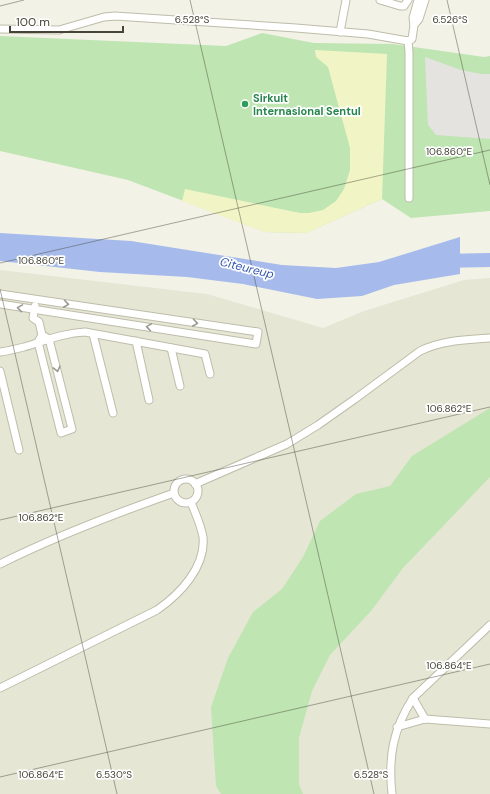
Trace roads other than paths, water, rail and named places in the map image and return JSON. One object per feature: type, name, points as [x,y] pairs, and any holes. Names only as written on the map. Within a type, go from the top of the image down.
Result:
[{"type":"street","points":[[340,32],[346,0]]},
{"type":"street","points":[[380,0],[400,6],[404,6],[408,0]]},
{"type":"street","points":[[0,29],[59,30],[104,17],[115,16],[368,34],[408,41],[412,39],[414,25],[413,18],[418,0]]},
{"type":"street","points":[[414,25],[419,19],[425,0]]},
{"type":"street","points":[[408,41],[409,198]]},
{"type":"street","points":[[0,294],[258,332],[256,344],[0,304]]},
{"type":"street","points":[[36,300],[33,318],[39,322],[42,335],[38,342],[61,433],[72,429],[49,339],[42,335]]},
{"type":"street","points":[[39,322],[45,319],[48,302]]},
{"type":"street","points":[[0,352],[23,348],[72,332],[93,334],[205,354],[210,374]]},
{"type":"street","points":[[93,334],[113,413]]},
{"type":"street","points":[[195,484],[287,444],[356,399],[420,351],[431,346],[447,342],[490,338]]},
{"type":"street","points":[[136,342],[149,400]]},
{"type":"street","points":[[170,348],[180,386]]},
{"type":"street","points":[[0,371],[19,450]]},
{"type":"street","points":[[188,479],[195,484],[198,492],[194,500],[191,502],[182,503],[178,500],[174,493],[176,484],[179,481],[188,479]]},
{"type":"street","points":[[0,564],[75,529],[174,493]]},
{"type":"street","points":[[0,688],[157,610],[175,597],[191,577],[202,552],[202,532],[191,502]]},
{"type":"street","points":[[392,794],[391,753],[397,727],[413,698],[490,625]]},
{"type":"street","points":[[413,698],[425,719]]},
{"type":"street","points":[[397,727],[425,719],[490,724]]},
{"type":"water","points":[[0,233],[131,241],[282,265],[336,268],[379,262],[460,237],[460,274],[394,285],[362,296],[317,299],[243,284],[187,277],[100,272],[0,261]]},
{"type":"waterway","name":"Citeureup","points":[[441,261],[490,260]]},
{"type":"place","name":"Sirkuit Internasional Sentul","points":[[245,104]]}]
